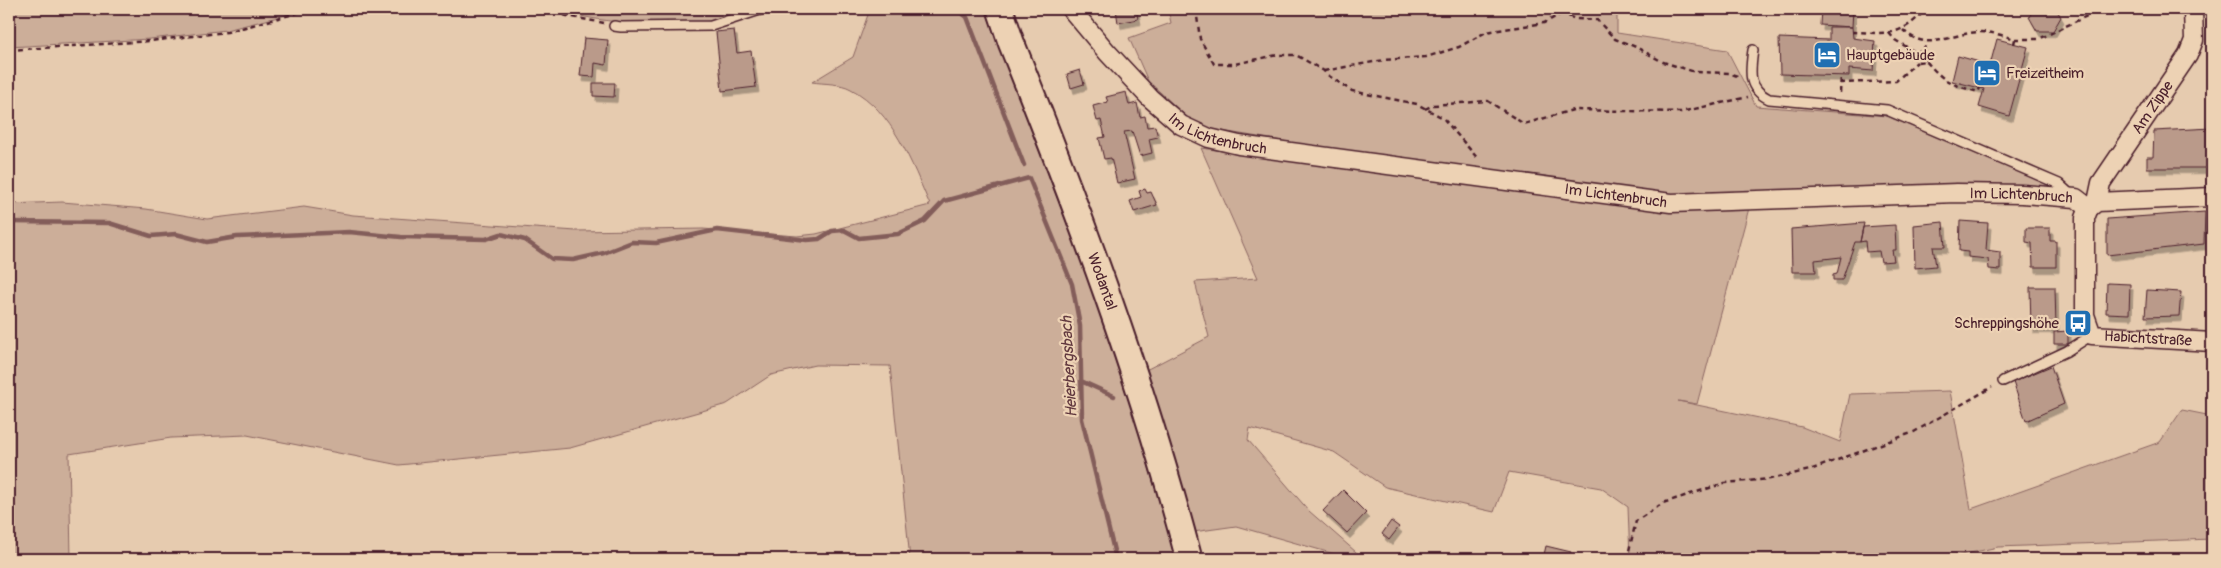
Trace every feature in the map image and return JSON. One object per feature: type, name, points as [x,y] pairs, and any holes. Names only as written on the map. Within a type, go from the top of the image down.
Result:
[{"type":"main road","name":"Wodantal","points":[[1000,9],[1090,244],[1154,439],[1189,559]]},
{"type":"street","name":"Im Lichtenbruch","points":[[1071,9],[1107,52],[1150,98],[1181,125],[1209,138],[1239,145],[1671,203],[1957,193],[2022,194],[2087,203],[2212,197]]},
{"type":"street","name":"Am Zippe","points":[[2087,203],[2188,56],[2194,40],[2193,9]]},
{"type":"street","name":"Habichtstraße","points":[[2087,203],[2085,218],[2085,316],[2092,335],[2212,342]]},
{"type":"lane","points":[[614,26],[711,26],[763,9]]},
{"type":"lane","points":[[1752,50],[1751,82],[1760,95],[1769,100],[1888,110],[2059,184],[2087,203]]},
{"type":"lane","points":[[2003,381],[2067,352],[2092,335]]},
{"type":"path","points":[[9,50],[150,41],[227,32],[312,9]]},
{"type":"path","points":[[547,9],[567,16],[614,26]]},
{"type":"path","points":[[1196,9],[1200,38],[1214,64],[1235,64],[1278,55],[1296,55],[1324,71],[1352,91],[1417,104],[1443,118],[1479,158],[1482,178]]},
{"type":"path","points":[[1552,9],[1575,18],[1597,20],[1616,39],[1636,47],[1663,62],[1695,72],[1728,73],[1751,82]]},
{"type":"path","points":[[1852,32],[1889,33],[1903,30],[1926,9]]},
{"type":"path","points":[[1903,30],[1910,38],[1925,42],[1980,32],[2016,39],[2040,39],[2093,12]]},
{"type":"path","points":[[1324,71],[1334,67],[1435,54],[1459,47],[1486,32],[1544,23],[1561,14]]},
{"type":"path","points":[[1889,33],[1895,40],[1915,52],[1924,51]]},
{"type":"path","points":[[2014,44],[2016,39]]},
{"type":"path","points":[[1925,42],[1926,61],[1940,77],[1948,83],[1978,92],[1980,88]]},
{"type":"path","points":[[1915,52],[1914,56],[1917,62]]},
{"type":"path","points":[[1840,83],[1896,81],[1917,62],[1926,61]]},
{"type":"path","points":[[1840,75],[1840,105]]},
{"type":"path","points":[[1425,109],[1433,105],[1488,101],[1524,124],[1573,110],[1682,112],[1744,98]]},
{"type":"path","points":[[1627,559],[1636,522],[1663,503],[1725,483],[1770,479],[1810,470],[1914,432],[2003,381]]},
{"type":"shaded area","points":[[9,9],[310,9],[226,30],[150,39],[9,47]]},
{"type":"shaded area","points":[[558,9],[726,9],[727,18],[688,23],[642,24],[596,19]]},
{"type":"shaded area","points":[[870,9],[985,9],[1085,271],[1132,410],[1176,559],[910,559],[890,366],[815,365],[771,375],[727,404],[570,448],[399,465],[247,435],[171,438],[69,454],[71,559],[9,559],[9,204],[62,202],[146,209],[207,219],[304,207],[353,215],[576,231],[703,229],[797,236],[816,234],[930,205],[900,140],[879,111],[866,99],[847,87],[812,82],[853,57]]},
{"type":"shaded area","points":[[1168,9],[1617,9],[1617,33],[1727,50],[1756,106],[1887,116],[2056,188],[1874,190],[1672,197],[1361,154],[1198,127],[1148,81],[1129,38],[1171,23]]},
{"type":"shaded area","points":[[1201,148],[1675,212],[1749,208],[1697,404],[1678,401],[1802,427],[1840,442],[1850,394],[1950,391],[1971,509],[2160,442],[2182,410],[2212,416],[2212,539],[1998,547],[1942,559],[1630,559],[1628,507],[1601,488],[1509,472],[1494,512],[1385,487],[1334,452],[1250,428],[1248,440],[1309,511],[1364,559],[1352,559],[1236,526],[1193,532],[1144,371],[1209,337],[1195,282],[1258,278]]},
{"type":"building","points":[[1116,9],[1136,9],[1138,19],[1118,23]]},
{"type":"building","points":[[1821,9],[1853,9],[1852,27],[1820,25]]},
{"type":"building","points":[[2034,9],[2056,9],[2061,17],[2053,31],[2037,31],[2029,17]]},
{"type":"building","name":"Hauptgebäude","points":[[1829,27],[1852,27],[1853,38],[1875,41],[1873,71],[1849,69],[1849,76],[1780,74],[1779,38],[1829,40]]},
{"type":"building","points":[[734,30],[737,53],[751,51],[756,87],[722,91],[716,32]]},
{"type":"building","points":[[584,38],[608,40],[606,65],[595,63],[594,77],[580,76]]},
{"type":"building","name":"Freizeitheim","points":[[1997,39],[2028,47],[2009,116],[1979,107],[1984,89],[1952,81],[1958,56],[1990,65]]},
{"type":"building","points":[[1080,70],[1084,84],[1071,88],[1067,74]]},
{"type":"building","points":[[593,83],[615,83],[614,97],[593,96]]},
{"type":"building","points":[[1126,92],[1129,105],[1137,103],[1140,117],[1145,116],[1147,127],[1155,126],[1158,137],[1149,139],[1152,153],[1140,156],[1132,131],[1124,132],[1135,179],[1117,183],[1111,158],[1104,159],[1099,138],[1105,137],[1101,120],[1097,121],[1093,106],[1108,102],[1106,97]]},
{"type":"building","points":[[2212,128],[2212,168],[2147,168],[2147,157],[2153,157],[2154,131]]},
{"type":"building","points":[[1145,189],[1147,193],[1151,192],[1157,205],[1134,212],[1130,201],[1141,197],[1139,191]]},
{"type":"building","points":[[2205,212],[2204,244],[2107,255],[2107,219]]},
{"type":"building","points":[[1960,221],[1988,223],[1986,250],[2000,252],[2000,270],[1989,269],[1988,259],[1968,257],[1968,252],[1959,251]]},
{"type":"building","points":[[1943,222],[1945,247],[1933,247],[1936,266],[1915,268],[1914,225]]},
{"type":"building","points":[[1864,223],[1860,242],[1855,242],[1842,280],[1833,280],[1833,275],[1837,274],[1841,257],[1815,260],[1816,272],[1792,272],[1791,229]]},
{"type":"building","points":[[1895,225],[1896,250],[1892,250],[1894,261],[1881,262],[1879,251],[1866,252],[1865,241],[1860,242],[1863,227]]},
{"type":"building","points":[[2026,228],[2050,228],[2050,241],[2056,241],[2056,267],[2033,267],[2032,243],[2026,242]]},
{"type":"building","points":[[2107,283],[2130,284],[2129,314],[2106,313]]},
{"type":"building","points":[[2030,287],[2055,287],[2056,328],[2031,328]]},
{"type":"building","points":[[2147,290],[2181,292],[2179,316],[2145,317]]},
{"type":"building","points":[[2068,331],[2068,344],[2054,344],[2054,332]]},
{"type":"building","points":[[2051,366],[2064,404],[2026,421],[2013,382]]},
{"type":"building","points":[[1343,490],[1366,513],[1347,533],[1323,511]]},
{"type":"building","points":[[1391,521],[1399,527],[1389,540],[1382,534]]},
{"type":"building","points":[[1546,546],[1571,552],[1569,559],[1543,559]]},
{"type":"waterway","name":"Heierbergsbach","points":[[956,9],[967,17],[1024,165]]},
{"type":"waterway","points":[[9,222],[109,223],[151,236],[176,234],[207,242],[237,237],[349,232],[401,237],[486,239],[501,234],[525,240],[552,259],[573,260],[604,253],[632,242],[656,243],[717,230],[807,240],[819,239],[832,231],[844,230],[859,238],[898,234],[925,221],[944,201],[1029,178],[1072,284],[1080,326],[1082,419],[1116,559]]},
{"type":"waterway","points":[[1081,381],[1114,396]]},
{"type":"place","name":"Hauptgebäude","points":[[1827,55]]},
{"type":"place","name":"Freizeitheim","points":[[1987,73]]},
{"type":"place","name":"Schreppingshöhe","points":[[2078,323]]}]
